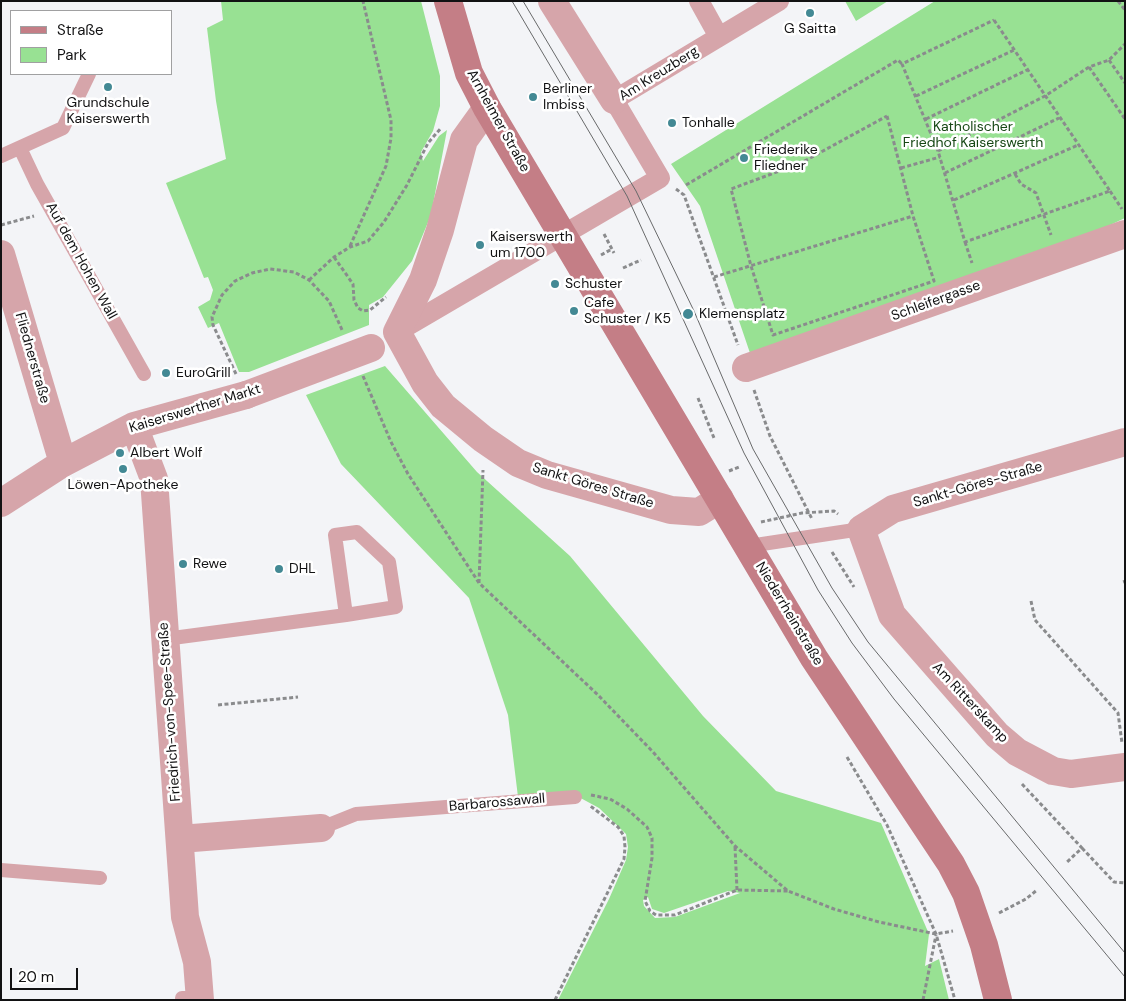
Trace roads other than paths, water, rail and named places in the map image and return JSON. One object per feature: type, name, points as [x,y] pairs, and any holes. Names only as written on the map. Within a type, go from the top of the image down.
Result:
[{"type":"main road","name":"Arnheimer Straße","points":[[448,1],[469,73],[487,108],[563,233]]},
{"type":"main road","name":"Niederrheinstraße","points":[[563,233],[710,505],[749,546],[814,658],[951,864],[966,893],[984,945],[998,1000]]},
{"type":"street","points":[[552,1],[614,100]]},
{"type":"street","points":[[699,1],[719,37]]},
{"type":"street","name":"Am Kreuzberg","points":[[563,233],[660,178],[614,100],[779,1]]},
{"type":"street","points":[[397,332],[423,280],[438,238],[464,140],[487,108]]},
{"type":"street","points":[[397,332],[563,233]]},
{"type":"street","name":"Schleifergasse","points":[[746,368],[1125,234]]},
{"type":"street","name":"Fliednerstraße","points":[[1,254],[63,464]]},
{"type":"street","name":"Kaiserswerther Markt","points":[[1,503],[63,464],[134,426],[246,395],[359,352],[397,332]]},
{"type":"street","name":"Sankt Göres Straße","points":[[397,332],[424,383],[443,406],[483,439],[518,463],[547,475],[671,510],[710,505]]},
{"type":"street","name":"Friedrich-von-Spee-Straße","points":[[134,426],[154,479],[165,639],[168,765],[180,839],[185,917],[197,962],[194,998]]},
{"type":"street","name":"Sankt-Göres-Straße","points":[[861,529],[893,510],[1125,442]]},
{"type":"street","name":"Am Ritterskamp","points":[[861,529],[892,615],[997,735],[1017,752],[1053,771],[1071,774],[1124,757]]},
{"type":"street","name":"Barbarossawall","points":[[180,839],[321,828]]},
{"type":"lane","points":[[1,156],[63,128],[89,75]]},
{"type":"lane","name":"Auf dem Hohen Wall","points":[[20,148],[37,184],[144,374]]},
{"type":"lane","points":[[749,546],[861,529]]},
{"type":"lane","points":[[165,639],[346,615],[396,607],[389,562],[357,532],[335,534],[346,615]]},
{"type":"lane","name":"Barbarossawall","points":[[321,828],[356,814],[575,797]]},
{"type":"lane","points":[[1,870],[100,878]]},
{"type":"tram line","points":[[512,1],[627,196],[744,453],[818,590],[852,643],[894,699],[1125,977]]},
{"type":"tram line","points":[[523,1],[636,191],[694,311],[753,449],[832,588],[868,642],[1125,953]]},
{"type":"place","name":"G Saitta","points":[[810,13]]},
{"type":"place","name":"Grundschule Kaiserswerth","points":[[108,87]]},
{"type":"place","name":"Berliner Imbiss","points":[[533,97]]},
{"type":"place","name":"Tonhalle","points":[[672,123]]},
{"type":"place","name":"Friederike Fliedner","points":[[744,158]]},
{"type":"place","name":"Kaiserswerth um 1700","points":[[480,245]]},
{"type":"place","name":"Schuster","points":[[555,284]]},
{"type":"place","name":"Cafe Schuster / K5","points":[[574,311]]},
{"type":"place","name":"Klemensplatz","points":[[688,314]]},
{"type":"place","name":"EuroGrill","points":[[166,373]]},
{"type":"place","name":"Albert Wolf","points":[[120,453]]},
{"type":"place","name":"Löwen-Apotheke","points":[[123,469]]},
{"type":"place","name":"Rewe","points":[[183,564]]},
{"type":"place","name":"DHL","points":[[279,569]]},
{"type":"park label","name":"Katholischer Friedhof Kaiserswerth","points":[[973,136]]}]
